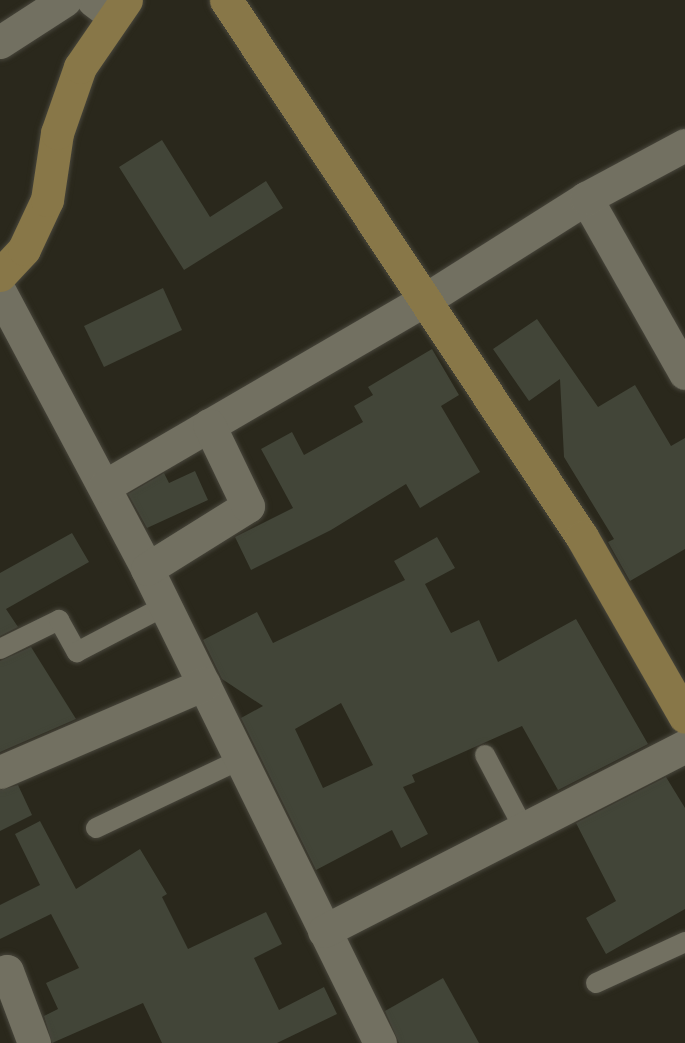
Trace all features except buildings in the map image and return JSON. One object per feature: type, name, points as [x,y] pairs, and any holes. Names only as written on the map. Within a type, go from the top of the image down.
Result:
[{"type":"street","points":[[0,42],[65,0]]},
{"type":"street","points":[[226,0],[428,298],[582,537],[685,717]]},
{"type":"street","points":[[0,275],[24,249],[47,200],[57,133],[80,67],[111,5]]},
{"type":"street","points":[[105,486],[428,298],[586,198],[685,145]]},
{"type":"street","points":[[586,198],[685,373]]},
{"type":"street","points":[[0,292],[105,486],[147,569],[380,1043]]},
{"type":"street","points":[[147,569],[248,506],[209,425]]},
{"type":"street","points":[[0,772],[204,684]]},
{"type":"street","points":[[324,931],[685,746]]},
{"type":"street","points":[[0,973],[8,971],[34,1043]]},
{"type":"lane","points":[[0,649],[58,620],[76,652],[165,606]]},
{"type":"lane","points":[[485,754],[524,829]]},
{"type":"lane","points":[[96,828],[241,759]]},
{"type":"lane","points":[[596,983],[685,942]]}]
